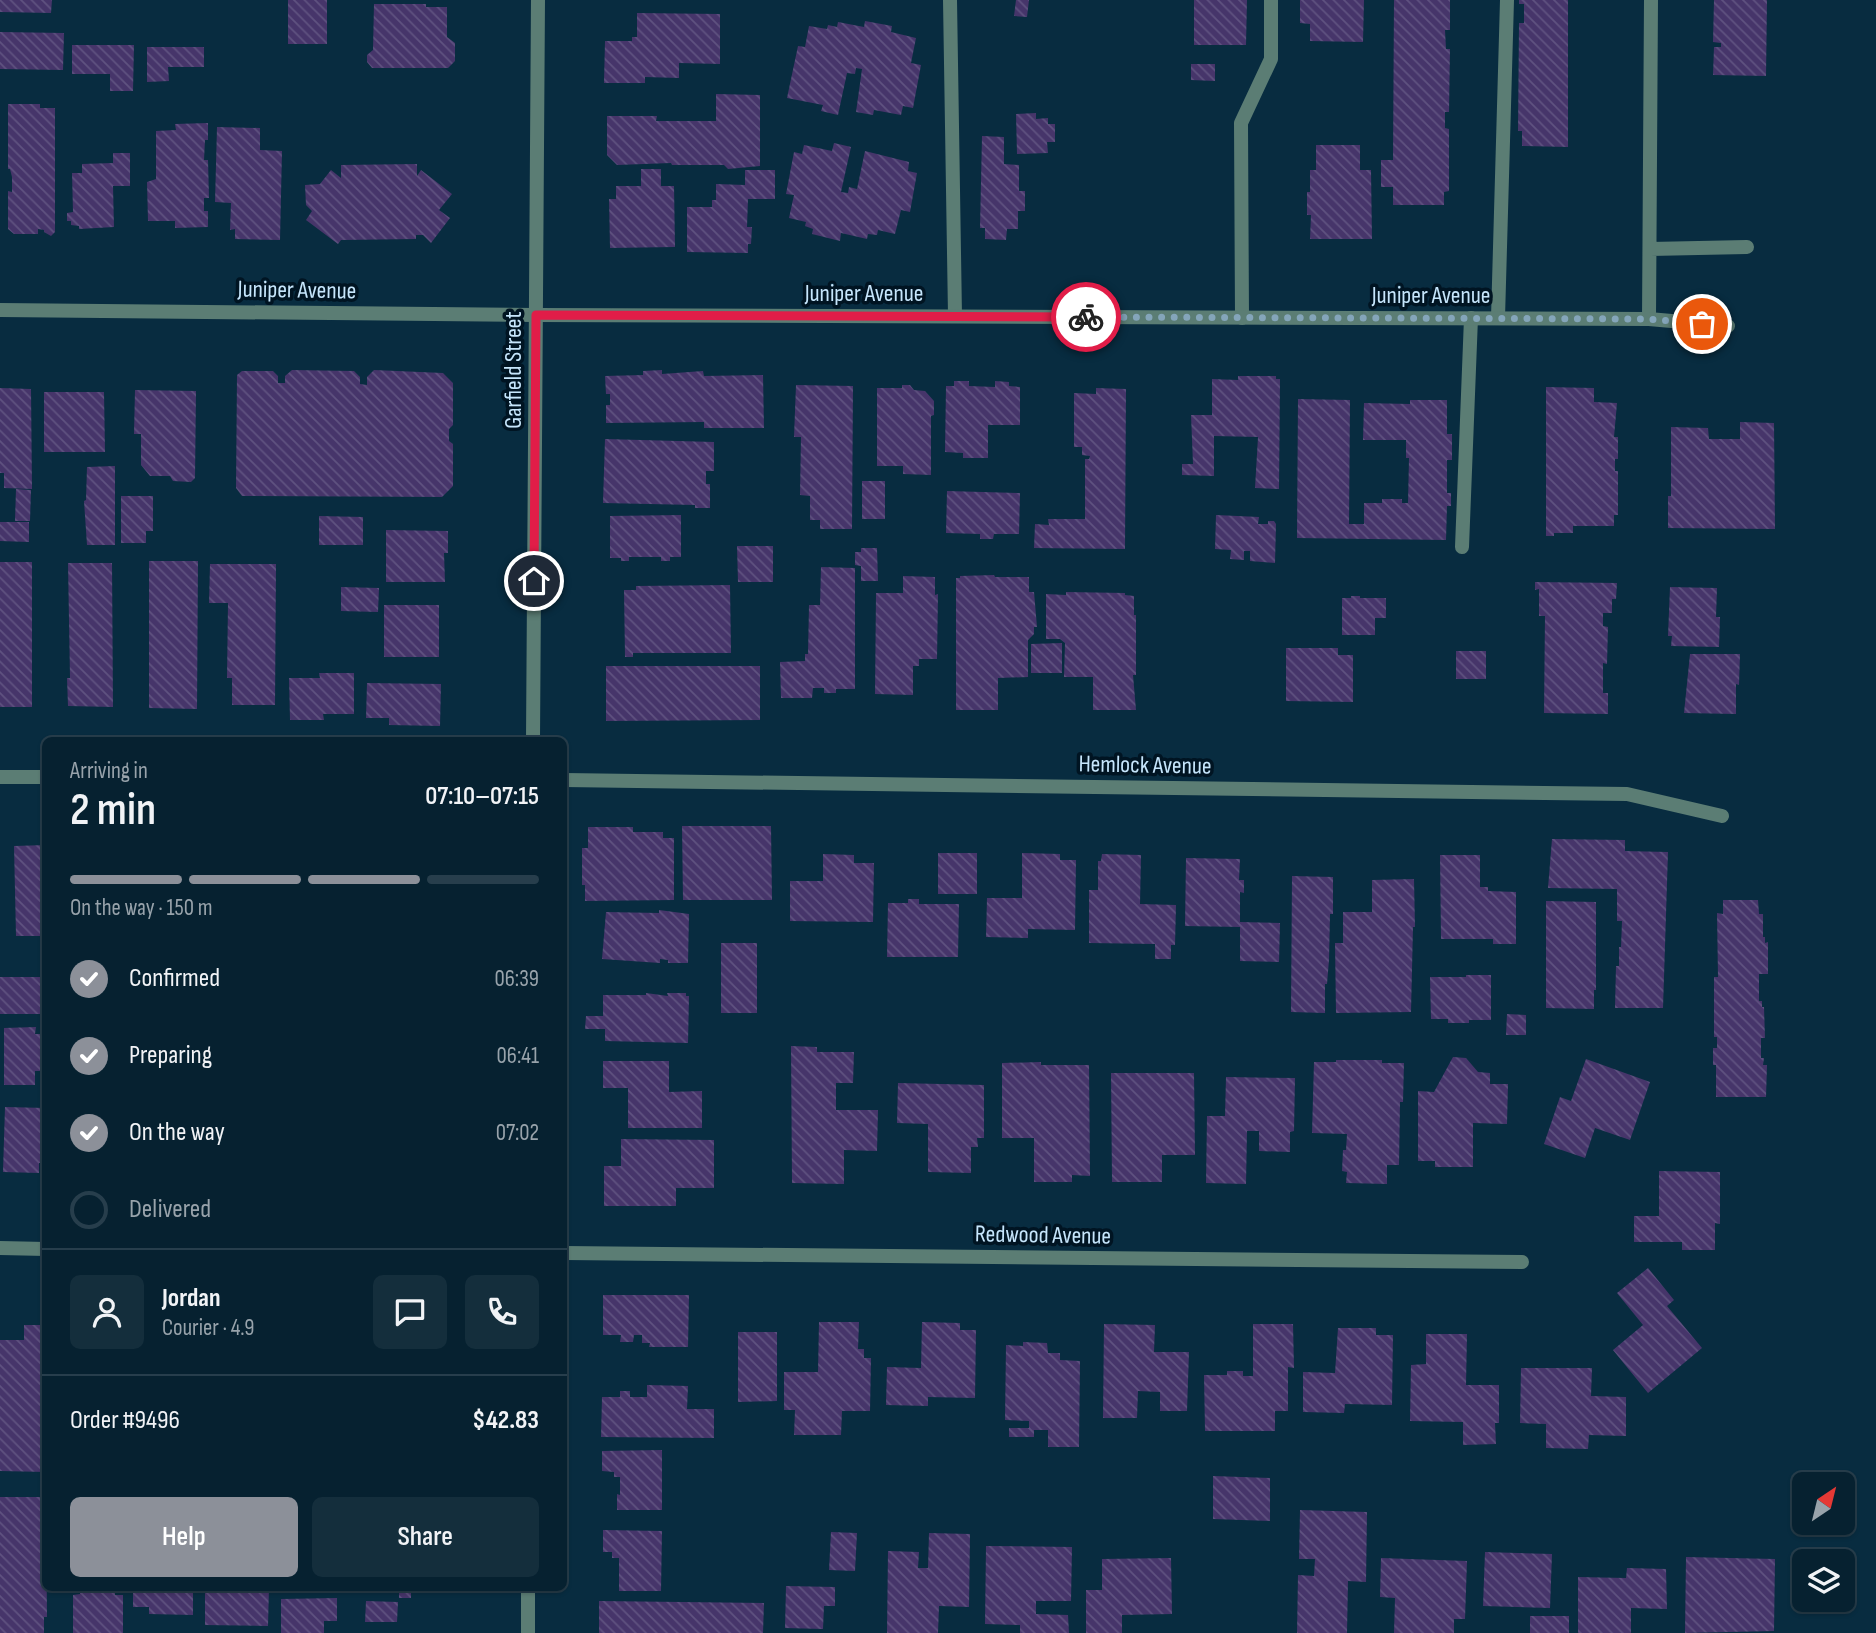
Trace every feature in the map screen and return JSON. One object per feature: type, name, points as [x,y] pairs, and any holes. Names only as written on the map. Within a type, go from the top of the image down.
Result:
[{"type":"street","name":"Garfield Street","points":[[533,737],[538,0]]},
{"type":"street","points":[[950,0],[955,316]]},
{"type":"street","points":[[1242,318],[1241,123],[1271,59],[1271,0]]},
{"type":"street","points":[[1499,318],[1507,0]]},
{"type":"street","points":[[1649,319],[1651,0]]},
{"type":"street","points":[[1650,249],[1747,247]]},
{"type":"street","name":"Juniper Avenue","points":[[0,310],[1649,319],[1728,326]]},
{"type":"street","points":[[1462,547],[1471,318]]},
{"type":"street","points":[[0,777],[42,777]]},
{"type":"street","name":"Hemlock Avenue","points":[[567,780],[1628,794],[1723,816]]},
{"type":"street","points":[[0,1248],[42,1249]]},
{"type":"street","name":"Redwood Avenue","points":[[567,1253],[1522,1262]]},
{"type":"street","points":[[528,1591],[528,1633]]},
{"type":"building","points":[[0,0],[52,0],[51,13],[0,12]]},
{"type":"building","points":[[288,0],[327,0],[327,44],[288,44]]},
{"type":"building","points":[[1016,0],[1029,0],[1027,17],[1014,16]]},
{"type":"building","points":[[1194,0],[1247,0],[1246,45],[1194,45]]},
{"type":"building","points":[[1300,0],[1364,0],[1363,42],[1310,41],[1310,24],[1300,23]]},
{"type":"building","points":[[1394,0],[1450,0],[1450,30],[1445,30],[1446,49],[1450,49],[1449,112],[1445,112],[1445,128],[1449,129],[1449,191],[1444,192],[1444,205],[1393,205],[1393,187],[1381,187],[1381,160],[1393,160]]},
{"type":"building","points":[[1519,0],[1568,0],[1568,147],[1522,146],[1522,131],[1518,131],[1519,23],[1524,23],[1524,4],[1519,4]]},
{"type":"building","points":[[1714,0],[1767,0],[1766,76],[1713,75],[1714,47],[1721,47],[1721,43],[1713,42]]},
{"type":"building","points":[[374,4],[426,4],[426,7],[447,7],[447,37],[455,43],[455,61],[448,68],[372,68],[367,62],[367,55],[373,50]]},
{"type":"building","points":[[637,13],[720,14],[720,64],[679,63],[679,78],[645,77],[645,83],[604,83],[605,41],[632,41],[632,37],[637,37]]},
{"type":"building","points":[[865,21],[892,26],[891,32],[916,38],[911,63],[921,65],[913,108],[903,106],[901,115],[874,110],[873,115],[856,112],[862,69],[856,68],[855,74],[847,73],[838,115],[821,111],[823,105],[787,98],[798,46],[805,47],[809,26],[827,29],[828,25],[837,27],[838,22],[864,27]]},
{"type":"building","points":[[0,32],[64,33],[63,70],[0,69]]},
{"type":"building","points":[[72,45],[134,45],[133,91],[110,91],[110,74],[72,74]]},
{"type":"building","points":[[147,47],[204,47],[204,67],[168,67],[169,81],[147,82]]},
{"type":"building","points":[[1191,64],[1215,64],[1215,81],[1191,80]]},
{"type":"building","points":[[716,94],[760,95],[760,166],[728,169],[724,165],[671,163],[617,165],[607,155],[607,116],[657,116],[656,121],[716,121]]},
{"type":"building","points":[[8,104],[40,104],[40,108],[55,108],[55,232],[51,236],[38,229],[38,234],[14,234],[8,229],[8,191],[12,192],[12,177],[8,169]]},
{"type":"building","points":[[1036,113],[1036,119],[1048,118],[1048,124],[1055,124],[1055,142],[1047,142],[1048,153],[1017,154],[1016,114]]},
{"type":"building","points":[[208,123],[204,160],[208,160],[209,198],[204,198],[204,211],[208,211],[208,227],[175,228],[175,221],[148,221],[147,182],[156,179],[156,131],[176,130],[175,124]]},
{"type":"building","points":[[217,127],[260,128],[260,150],[282,151],[280,240],[235,239],[235,229],[230,230],[231,203],[215,202]]},
{"type":"building","points":[[982,136],[1004,137],[1004,164],[1019,165],[1019,191],[1025,191],[1025,211],[1018,211],[1018,229],[1007,229],[1006,240],[985,239],[985,228],[980,228]]},
{"type":"building","points":[[834,143],[851,147],[841,192],[848,193],[849,187],[857,189],[865,151],[909,162],[908,171],[917,173],[910,212],[901,210],[895,234],[878,230],[877,235],[868,234],[867,239],[841,233],[840,241],[812,234],[813,229],[805,226],[806,222],[789,218],[794,195],[786,194],[794,152],[802,154],[804,145],[832,151]]},
{"type":"building","points":[[1316,145],[1360,145],[1360,170],[1371,170],[1372,239],[1310,239],[1311,215],[1307,215],[1307,192],[1310,192],[1310,170],[1316,170]]},
{"type":"building","points":[[113,153],[130,153],[130,186],[113,186],[114,227],[79,229],[79,226],[71,225],[71,221],[67,221],[67,213],[73,212],[72,173],[82,173],[82,164],[113,163]]},
{"type":"building","points":[[417,164],[417,176],[421,170],[452,194],[439,210],[450,218],[431,243],[423,235],[416,235],[416,239],[341,240],[338,244],[306,220],[312,211],[306,205],[305,185],[320,184],[331,170],[341,178],[341,165]]},
{"type":"building","points":[[641,169],[661,169],[661,186],[674,186],[675,247],[610,248],[609,199],[616,199],[616,186],[641,186]]},
{"type":"building","points":[[745,170],[775,170],[775,199],[748,199],[747,227],[752,227],[748,253],[687,252],[687,207],[712,207],[712,200],[716,200],[716,184],[745,185]]},
{"type":"building","points":[[292,370],[354,371],[360,377],[360,384],[367,385],[367,377],[374,370],[443,373],[453,383],[453,425],[449,429],[449,441],[453,444],[453,486],[442,497],[242,496],[236,488],[237,375],[242,371],[273,371],[278,376],[278,383],[285,383],[285,376]]},
{"type":"building","points":[[662,370],[662,374],[703,371],[704,376],[763,375],[764,428],[704,428],[704,422],[606,423],[606,405],[610,405],[610,394],[606,394],[605,376],[643,375],[643,371]]},
{"type":"building","points":[[1238,376],[1276,376],[1276,379],[1280,379],[1279,489],[1255,488],[1258,437],[1214,436],[1214,476],[1182,475],[1182,464],[1193,464],[1191,415],[1212,415],[1212,379],[1238,380]]},
{"type":"building","points":[[954,381],[969,381],[969,386],[995,387],[995,381],[1009,382],[1009,386],[1020,387],[1020,425],[988,425],[988,458],[963,458],[963,453],[945,452],[946,386],[954,386]]},
{"type":"building","points":[[796,385],[853,386],[852,529],[820,529],[820,520],[810,520],[810,496],[800,495],[801,437],[794,437]]},
{"type":"building","points":[[902,385],[925,391],[934,401],[934,415],[931,416],[931,475],[903,474],[903,466],[877,466],[877,388],[902,388]]},
{"type":"building","points":[[1546,387],[1594,388],[1594,402],[1617,403],[1614,437],[1618,437],[1615,471],[1618,471],[1618,515],[1614,515],[1614,526],[1573,526],[1573,533],[1546,536]]},
{"type":"building","points":[[0,388],[31,389],[32,489],[4,488],[4,473],[0,473]]},
{"type":"building","points":[[1096,388],[1126,389],[1125,549],[1034,548],[1035,524],[1049,525],[1048,519],[1085,519],[1085,459],[1090,456],[1082,455],[1082,447],[1074,447],[1074,393],[1096,394]]},
{"type":"building","points":[[135,390],[196,391],[195,478],[191,482],[173,481],[170,476],[150,476],[141,465],[141,434],[134,434]]},
{"type":"building","points":[[44,392],[104,392],[105,452],[44,452]]},
{"type":"building","points":[[1298,399],[1350,400],[1349,524],[1364,524],[1364,503],[1402,499],[1402,503],[1408,503],[1409,458],[1406,458],[1406,440],[1363,440],[1364,403],[1410,404],[1410,400],[1447,400],[1447,434],[1452,434],[1452,460],[1447,460],[1447,493],[1451,493],[1451,506],[1447,506],[1446,540],[1297,538]]},
{"type":"building","points":[[1740,422],[1774,423],[1775,529],[1668,528],[1671,427],[1708,428],[1709,439],[1740,439]]},
{"type":"building","points":[[605,439],[714,442],[714,471],[706,471],[706,484],[710,484],[710,508],[695,508],[695,505],[603,503]]},
{"type":"building","points":[[115,466],[115,545],[87,545],[84,501],[87,467]]},
{"type":"building","points":[[862,481],[885,481],[885,519],[862,519]]},
{"type":"building","points":[[16,489],[31,490],[30,521],[15,521]]},
{"type":"building","points":[[947,491],[1020,493],[1019,534],[994,534],[993,539],[980,539],[980,534],[946,533]]},
{"type":"building","points":[[121,496],[153,496],[153,531],[146,531],[146,543],[121,543]]},
{"type":"building","points":[[681,515],[681,557],[670,557],[670,561],[661,561],[661,557],[629,557],[629,561],[610,558],[610,516]]},
{"type":"building","points":[[1216,515],[1259,517],[1258,524],[1274,521],[1275,563],[1250,561],[1250,551],[1244,551],[1244,560],[1230,559],[1231,550],[1215,549]]},
{"type":"building","points":[[319,516],[363,517],[363,545],[319,545]]},
{"type":"building","points":[[0,522],[29,522],[29,542],[0,541]]},
{"type":"building","points":[[386,530],[448,531],[448,553],[444,553],[445,582],[386,582]]},
{"type":"building","points":[[737,546],[773,546],[773,582],[738,582]]},
{"type":"building","points":[[861,548],[877,548],[878,581],[861,581],[861,566],[855,565],[855,552],[861,552]]},
{"type":"building","points":[[149,561],[198,561],[197,709],[149,708]]},
{"type":"building","points":[[0,562],[32,562],[32,707],[0,707]]},
{"type":"building","points":[[68,563],[112,563],[113,707],[68,706]]},
{"type":"building","points":[[210,564],[276,564],[275,705],[232,705],[232,678],[227,678],[228,603],[209,603]]},
{"type":"building","points":[[821,567],[855,568],[855,689],[836,689],[836,693],[824,693],[824,688],[813,688],[812,698],[781,698],[780,662],[805,661],[805,654],[808,654],[809,605],[820,605]]},
{"type":"building","points":[[994,575],[1029,577],[1029,592],[1034,592],[1037,627],[1034,627],[1034,634],[1028,640],[1028,677],[998,678],[998,710],[956,710],[956,578]]},
{"type":"building","points":[[903,576],[935,577],[935,595],[938,594],[937,659],[919,659],[919,666],[913,666],[913,695],[875,694],[876,593],[903,593]]},
{"type":"building","points":[[1535,582],[1617,583],[1616,599],[1612,599],[1612,613],[1603,613],[1603,626],[1608,627],[1607,664],[1603,663],[1603,693],[1608,693],[1608,714],[1544,713],[1545,616],[1539,616],[1539,589],[1535,590]]},
{"type":"building","points":[[730,585],[731,653],[633,653],[633,657],[625,657],[624,590],[636,590],[636,586]]},
{"type":"building","points":[[341,587],[379,588],[378,612],[341,611]]},
{"type":"building","points":[[1670,587],[1717,588],[1719,647],[1671,646],[1672,636],[1668,636]]},
{"type":"building","points":[[1066,592],[1125,593],[1134,596],[1136,675],[1133,675],[1136,710],[1093,710],[1093,677],[1064,677],[1065,643],[1060,639],[1046,639],[1046,594],[1066,595]]},
{"type":"building","points":[[1342,598],[1386,598],[1386,618],[1375,618],[1375,635],[1342,635]]},
{"type":"building","points":[[384,605],[439,605],[439,657],[384,657]]},
{"type":"building","points":[[1062,643],[1062,673],[1031,673],[1031,644]]},
{"type":"building","points":[[1286,648],[1338,648],[1338,655],[1353,655],[1353,702],[1286,701]]},
{"type":"building","points":[[1456,651],[1486,651],[1486,679],[1456,679]]},
{"type":"building","points":[[1690,654],[1740,654],[1736,714],[1684,713]]},
{"type":"building","points":[[606,666],[760,666],[760,720],[606,721]]},
{"type":"building","points":[[319,673],[354,673],[354,714],[323,714],[324,720],[290,720],[289,678],[320,678]]},
{"type":"building","points":[[367,683],[441,684],[440,726],[389,725],[389,718],[366,718]]},
{"type":"building","points":[[682,826],[771,826],[772,900],[683,900]]},
{"type":"building","points":[[588,827],[633,827],[633,832],[663,832],[663,838],[674,838],[674,900],[585,901],[582,848],[588,848]]},
{"type":"building","points":[[1552,839],[1625,840],[1625,851],[1668,852],[1663,1008],[1615,1008],[1616,966],[1619,966],[1622,921],[1617,921],[1617,889],[1548,888]]},
{"type":"building","points":[[42,845],[42,936],[16,936],[14,846]]},
{"type":"building","points":[[938,853],[977,853],[977,894],[938,894]]},
{"type":"building","points":[[1022,853],[1060,854],[1060,860],[1076,860],[1075,930],[1028,929],[1028,938],[986,937],[987,898],[1022,898]]},
{"type":"building","points":[[823,854],[854,855],[854,863],[874,863],[873,922],[790,921],[790,881],[823,881]]},
{"type":"building","points":[[1102,854],[1141,855],[1140,904],[1176,905],[1175,945],[1171,945],[1171,959],[1155,959],[1155,944],[1089,943],[1089,890],[1098,890],[1098,861],[1101,861]]},
{"type":"building","points":[[1440,855],[1480,855],[1480,887],[1488,887],[1488,891],[1516,892],[1516,944],[1493,944],[1493,939],[1441,939]]},
{"type":"building","points":[[1186,858],[1240,859],[1239,880],[1244,880],[1244,893],[1240,892],[1240,922],[1280,923],[1279,962],[1240,961],[1240,927],[1185,926]]},
{"type":"building","points":[[1292,876],[1333,877],[1333,914],[1330,914],[1325,1013],[1291,1012]]},
{"type":"building","points":[[1414,879],[1411,1012],[1336,1013],[1335,943],[1343,943],[1343,912],[1372,912],[1372,880]]},
{"type":"building","points":[[908,899],[919,899],[919,904],[959,904],[958,957],[887,957],[888,903],[908,903]]},
{"type":"building","points":[[1723,900],[1758,900],[1759,914],[1763,914],[1763,937],[1765,943],[1768,942],[1768,974],[1759,974],[1759,1001],[1762,1001],[1764,1007],[1765,1038],[1761,1038],[1761,1058],[1764,1058],[1763,1065],[1767,1065],[1766,1097],[1716,1097],[1716,1065],[1713,1065],[1713,1048],[1717,1048],[1717,1037],[1714,1037],[1714,977],[1718,977],[1717,913],[1723,914]]},
{"type":"building","points":[[1546,901],[1596,902],[1594,1009],[1546,1008]]},
{"type":"building","points":[[659,910],[689,914],[688,963],[668,963],[668,960],[660,959],[660,963],[602,959],[606,912],[659,913]]},
{"type":"building","points":[[721,943],[757,943],[757,1013],[721,1013]]},
{"type":"building","points":[[1491,975],[1491,1020],[1448,1023],[1448,1019],[1431,1019],[1430,977]]},
{"type":"building","points":[[0,977],[42,977],[42,1014],[0,1014]]},
{"type":"building","points":[[646,993],[668,996],[667,993],[686,993],[686,996],[689,996],[688,1043],[605,1041],[605,1029],[585,1029],[586,1016],[603,1016],[603,995]]},
{"type":"building","points":[[1507,1014],[1526,1015],[1526,1035],[1506,1035]]},
{"type":"building","points":[[36,1027],[35,1034],[42,1034],[42,1071],[35,1071],[35,1085],[4,1085],[4,1028]]},
{"type":"building","points":[[791,1046],[817,1047],[817,1052],[854,1052],[853,1083],[836,1083],[836,1110],[878,1110],[877,1151],[844,1150],[844,1184],[792,1183]]},
{"type":"building","points":[[1453,1057],[1466,1058],[1478,1072],[1490,1073],[1490,1084],[1508,1084],[1507,1124],[1473,1123],[1473,1167],[1435,1167],[1435,1161],[1418,1161],[1418,1091],[1434,1092]]},
{"type":"building","points":[[1586,1059],[1650,1082],[1630,1140],[1595,1128],[1585,1158],[1544,1144],[1560,1097],[1571,1101]]},
{"type":"building","points":[[1336,1060],[1404,1063],[1399,1165],[1387,1165],[1387,1184],[1346,1183],[1347,1172],[1342,1171],[1347,1134],[1312,1133],[1314,1062]]},
{"type":"building","points":[[603,1061],[669,1061],[669,1092],[702,1091],[702,1128],[628,1128],[628,1088],[603,1088]]},
{"type":"building","points":[[1041,1062],[1041,1065],[1089,1065],[1090,1176],[1072,1175],[1072,1182],[1034,1182],[1034,1138],[1002,1138],[1002,1063]]},
{"type":"building","points":[[1111,1073],[1194,1073],[1195,1155],[1162,1155],[1162,1182],[1112,1182]]},
{"type":"building","points":[[1226,1077],[1295,1078],[1294,1131],[1290,1132],[1290,1152],[1259,1151],[1259,1131],[1247,1131],[1246,1184],[1206,1183],[1207,1116],[1225,1116]]},
{"type":"building","points":[[898,1083],[984,1085],[984,1138],[977,1138],[978,1147],[971,1147],[971,1173],[928,1172],[928,1124],[897,1123]]},
{"type":"building","points":[[5,1107],[42,1108],[42,1163],[39,1163],[39,1173],[3,1172]]},
{"type":"building","points":[[621,1139],[714,1140],[714,1188],[676,1188],[676,1206],[604,1206],[604,1166],[621,1166]]},
{"type":"building","points":[[1659,1171],[1720,1172],[1720,1224],[1715,1223],[1715,1250],[1682,1250],[1682,1242],[1634,1242],[1634,1216],[1659,1216]]},
{"type":"building","points":[[1648,1268],[1674,1300],[1667,1306],[1702,1348],[1648,1393],[1613,1350],[1643,1325],[1617,1293]]},
{"type":"building","points":[[603,1295],[689,1295],[688,1347],[649,1347],[650,1343],[642,1343],[642,1335],[634,1335],[633,1342],[620,1342],[621,1335],[603,1335]]},
{"type":"building","points":[[819,1322],[859,1322],[858,1349],[864,1349],[864,1358],[871,1358],[870,1411],[842,1411],[841,1435],[794,1435],[795,1410],[784,1410],[784,1372],[818,1372]]},
{"type":"building","points":[[922,1322],[960,1323],[960,1330],[976,1330],[975,1398],[928,1397],[928,1406],[886,1405],[887,1367],[921,1368]]},
{"type":"building","points":[[1104,1324],[1155,1325],[1154,1352],[1189,1352],[1187,1411],[1160,1411],[1160,1392],[1138,1391],[1137,1418],[1103,1418]]},
{"type":"building","points":[[1253,1324],[1293,1324],[1294,1368],[1288,1367],[1288,1411],[1275,1411],[1275,1431],[1205,1431],[1204,1375],[1227,1375],[1227,1371],[1243,1371],[1243,1376],[1253,1376]]},
{"type":"building","points":[[24,1325],[42,1325],[42,1472],[0,1471],[0,1340],[24,1340]]},
{"type":"building","points":[[1338,1328],[1376,1328],[1376,1335],[1393,1335],[1392,1405],[1345,1404],[1344,1413],[1303,1412],[1303,1372],[1335,1373]]},
{"type":"building","points":[[738,1332],[777,1332],[777,1401],[738,1402]]},
{"type":"building","points":[[1426,1334],[1467,1334],[1466,1385],[1499,1385],[1496,1444],[1463,1445],[1463,1422],[1410,1421],[1411,1365],[1426,1364]]},
{"type":"building","points":[[1023,1342],[1047,1343],[1048,1353],[1060,1353],[1060,1360],[1080,1361],[1079,1447],[1048,1447],[1048,1430],[1034,1430],[1034,1437],[1009,1437],[1009,1428],[1029,1428],[1029,1421],[1005,1420],[1006,1345],[1023,1346]]},
{"type":"building","points":[[1521,1368],[1592,1368],[1591,1396],[1626,1397],[1626,1436],[1589,1435],[1588,1449],[1546,1448],[1546,1424],[1520,1423]]},
{"type":"building","points":[[647,1385],[688,1386],[687,1409],[714,1409],[714,1438],[601,1437],[602,1397],[620,1397],[620,1391],[630,1391],[630,1397],[647,1397]]},
{"type":"building","points":[[662,1450],[662,1510],[617,1510],[620,1477],[614,1477],[614,1472],[602,1471],[602,1451]]},
{"type":"building","points":[[1213,1476],[1270,1478],[1270,1521],[1213,1519]]},
{"type":"building","points":[[0,1497],[42,1497],[42,1591],[47,1591],[44,1633],[0,1633]]},
{"type":"building","points":[[1300,1510],[1367,1512],[1366,1582],[1348,1581],[1347,1633],[1297,1633],[1298,1575],[1314,1576],[1315,1559],[1299,1559]]},
{"type":"building","points":[[603,1530],[662,1531],[661,1591],[619,1591],[619,1558],[612,1558],[612,1552],[603,1552]]},
{"type":"building","points":[[831,1532],[857,1533],[855,1571],[829,1570]]},
{"type":"building","points":[[929,1533],[970,1534],[969,1607],[939,1606],[938,1633],[887,1633],[888,1551],[919,1552],[918,1568],[928,1568]]},
{"type":"building","points":[[986,1546],[1072,1547],[1071,1601],[1036,1601],[1036,1614],[1068,1615],[1069,1633],[1020,1633],[1020,1625],[985,1624]]},
{"type":"building","points":[[1485,1552],[1552,1554],[1550,1608],[1483,1606]]},
{"type":"building","points":[[1686,1557],[1775,1559],[1774,1631],[1685,1633]]},
{"type":"building","points":[[1171,1558],[1172,1614],[1122,1615],[1122,1633],[1086,1633],[1086,1590],[1102,1590],[1102,1559]]},
{"type":"building","points":[[1381,1558],[1467,1561],[1465,1619],[1454,1619],[1454,1633],[1394,1633],[1395,1598],[1380,1597]]},
{"type":"building","points":[[1627,1568],[1666,1569],[1667,1609],[1631,1608],[1631,1633],[1578,1633],[1578,1577],[1626,1578]]},
{"type":"building","points":[[786,1586],[835,1587],[835,1606],[824,1606],[823,1629],[785,1628]]},
{"type":"building","points":[[80,1591],[115,1591],[115,1595],[123,1595],[123,1633],[73,1633],[73,1595],[80,1594]]},
{"type":"building","points":[[133,1591],[193,1591],[193,1615],[149,1614],[149,1607],[133,1607]]},
{"type":"building","points":[[205,1591],[269,1591],[268,1626],[205,1625]]},
{"type":"building","points":[[331,1591],[399,1591],[331,1592]]},
{"type":"building","points":[[399,1591],[435,1591],[411,1592],[411,1598],[399,1598]]},
{"type":"building","points":[[337,1598],[337,1621],[324,1621],[324,1633],[281,1633],[281,1599]]},
{"type":"building","points":[[366,1601],[398,1602],[397,1622],[365,1622]]},
{"type":"building","points":[[599,1601],[764,1603],[763,1633],[599,1633]]},
{"type":"building","points":[[1530,1616],[1569,1616],[1569,1633],[1530,1633]]},
{"type":"way so far","points":[[1086,317],[1649,319],[1702,324]]},
{"type":"route","points":[[534,581],[536,315],[1086,317]]}]
